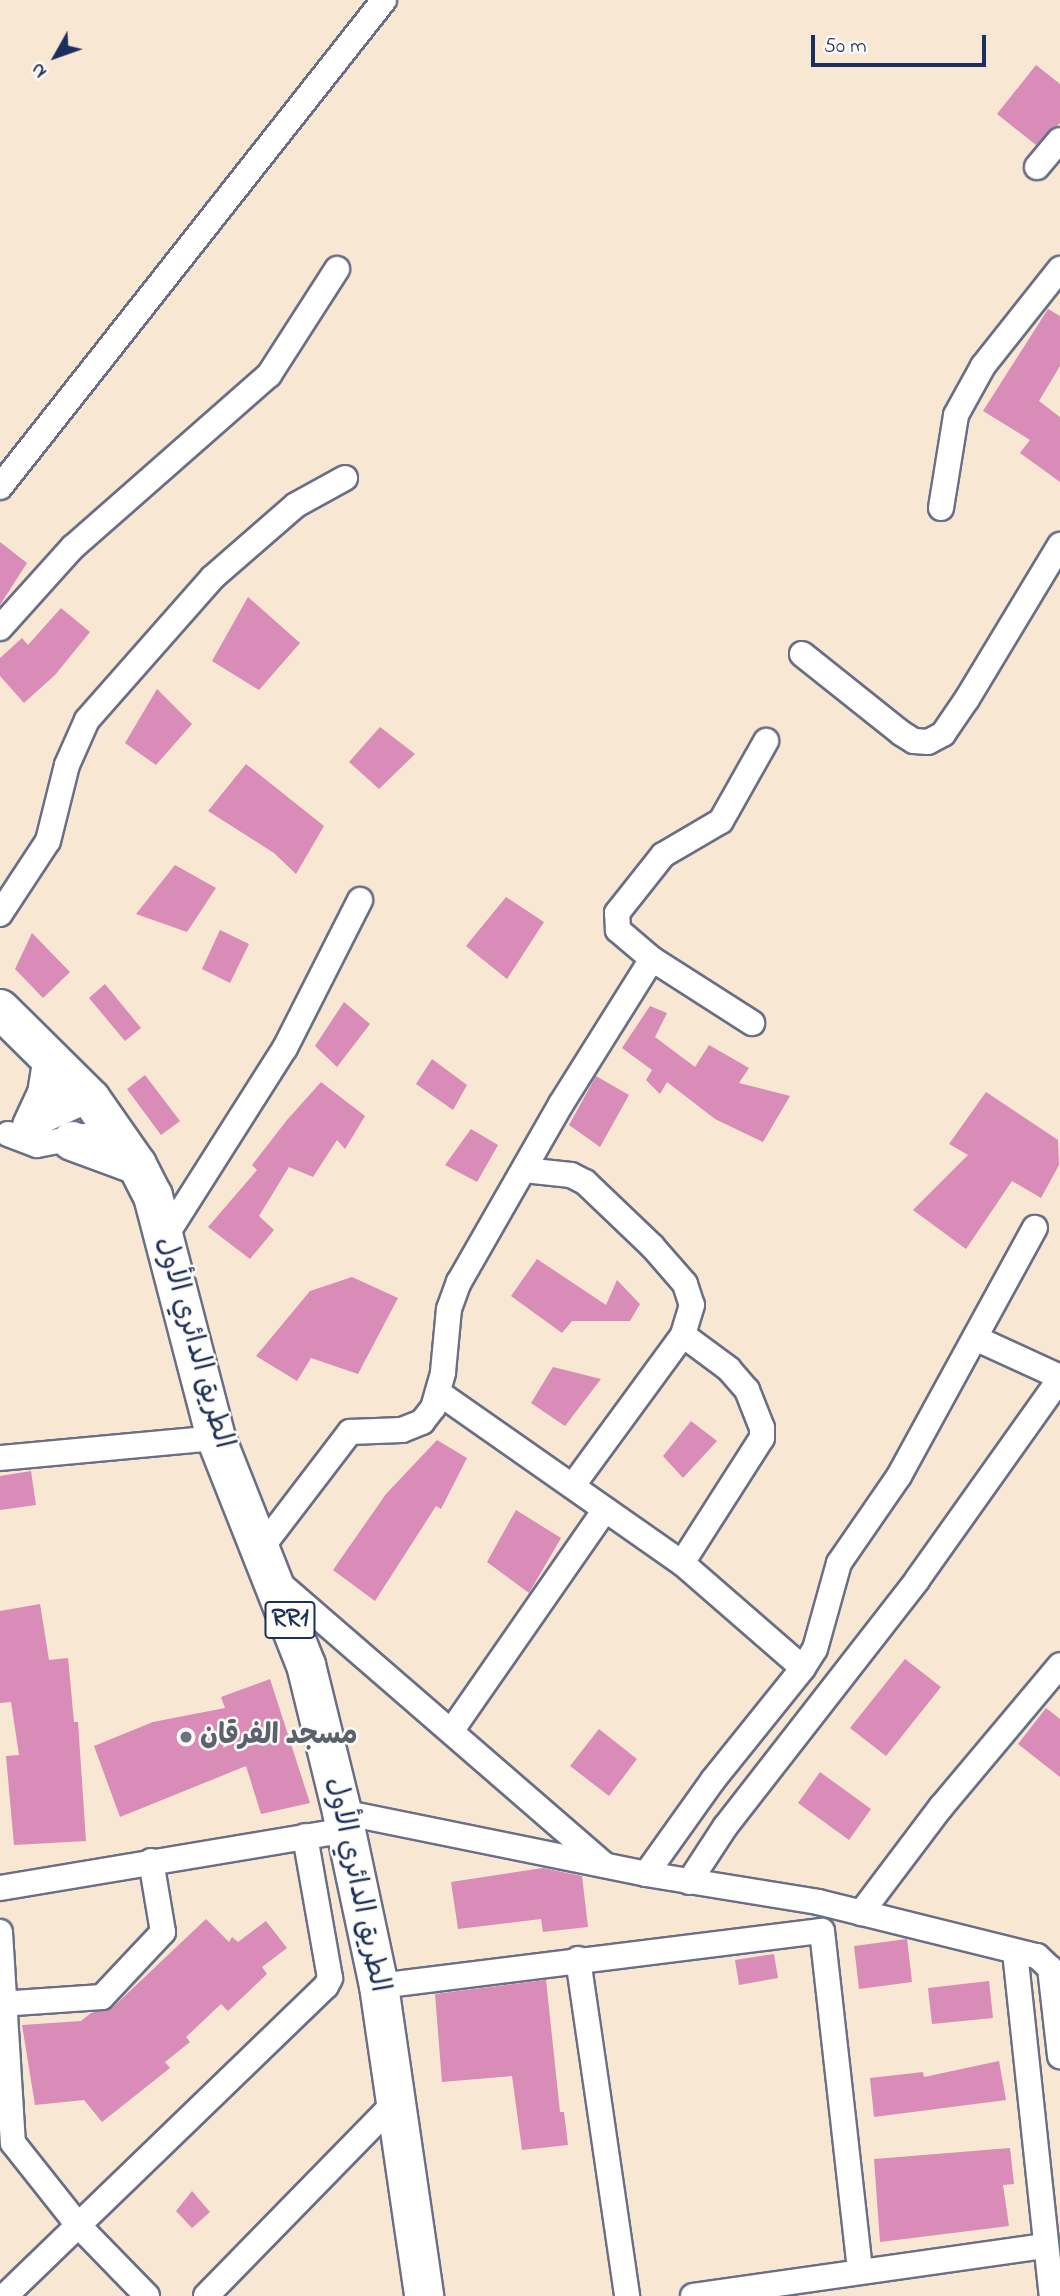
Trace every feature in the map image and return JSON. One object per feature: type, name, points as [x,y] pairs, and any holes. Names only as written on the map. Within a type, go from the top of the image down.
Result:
[{"type":"main road","name":"الطريق الدائري الأول","points":[[0,1009],[99,1110],[150,1188],[216,1437],[268,1563],[306,1665],[344,1821],[379,1986],[424,2296]]},
{"type":"main road","points":[[13,1131],[47,1094],[52,1063]]},
{"type":"main road","points":[[72,1141],[137,1165]]},
{"type":"street","points":[[0,486],[383,0]]},
{"type":"street","points":[[1037,167],[1060,140]]},
{"type":"street","points":[[0,628],[73,547],[269,375],[337,269]]},
{"type":"street","points":[[941,508],[956,415],[983,366],[1060,269]]},
{"type":"street","points":[[0,914],[48,841],[66,765],[88,720],[222,569],[296,505],[345,478]]},
{"type":"street","points":[[802,654],[901,733],[914,741],[928,742],[943,734],[967,699],[1060,545]]},
{"type":"street","points":[[752,1023],[652,959],[618,930],[617,913],[663,855],[721,821],[766,741]]},
{"type":"street","points":[[163,1240],[285,1048],[360,900]]},
{"type":"street","points":[[606,1865],[268,1563],[350,1432],[402,1430],[422,1422],[439,1393],[449,1309],[524,1170],[652,959]]},
{"type":"street","points":[[13,1131],[99,1110]]},
{"type":"street","points":[[13,1131],[29,1145],[72,1141],[99,1110]]},
{"type":"street","points":[[524,1170],[570,1175],[585,1182],[652,1246],[685,1284],[692,1304],[683,1335],[574,1484]]},
{"type":"street","points":[[646,1874],[713,1780],[803,1668],[815,1649],[839,1563],[899,1476],[1035,1228]]},
{"type":"street","points":[[682,1563],[762,1438],[762,1428],[747,1390],[729,1369],[683,1335]]},
{"type":"street","points":[[689,1882],[725,1827],[917,1580],[1060,1378],[975,1338]]},
{"type":"street","points":[[439,1393],[574,1484],[605,1510],[682,1563],[803,1668]]},
{"type":"street","points":[[0,1458],[216,1437]]},
{"type":"street","points":[[452,1730],[605,1510]]},
{"type":"street","points":[[861,1913],[941,1807],[1060,1665]]},
{"type":"street","points":[[0,1888],[305,1836],[344,1821],[818,1902],[1037,1956],[1048,1963],[1060,2056]]},
{"type":"street","points":[[5,2296],[326,1986],[330,1978],[305,1836]]},
{"type":"street","points":[[2,2004],[97,2000],[106,1994],[163,1932],[151,1861]]},
{"type":"street","points":[[818,1902],[860,2271]]},
{"type":"street","points":[[379,1986],[578,1959],[822,1931]]},
{"type":"street","points":[[0,1932],[7,2143],[78,2225],[147,2296]]},
{"type":"street","points":[[1015,1952],[1052,2296]]},
{"type":"street","points":[[578,1959],[627,2296]]},
{"type":"street","points":[[206,2296],[395,2102]]},
{"type":"street","points":[[693,2296],[1045,2246]]},
{"type":"street","points":[[0,2272],[35,2267]]},
{"type":"building","points":[[1036,65],[1060,84],[1060,123],[1036,145],[997,114]]},
{"type":"building","points":[[1048,309],[1060,316],[1060,366],[1039,401],[1060,417],[1060,482],[1020,453],[1030,440],[983,411]]},
{"type":"building","points":[[0,542],[27,563],[0,605]]},
{"type":"building","points":[[248,597],[300,643],[259,690],[212,661]]},
{"type":"building","points":[[61,608],[90,632],[55,675],[24,703],[0,676],[0,658],[22,638],[28,645]]},
{"type":"building","points":[[157,689],[192,724],[156,765],[125,743]]},
{"type":"building","points":[[380,727],[415,754],[379,789],[349,762]]},
{"type":"building","points":[[246,764],[324,826],[296,874],[274,853],[208,811]]},
{"type":"building","points":[[175,865],[216,888],[187,932],[136,914]]},
{"type":"building","points":[[506,897],[544,922],[507,979],[466,946]]},
{"type":"building","points":[[220,930],[249,944],[230,983],[202,969]]},
{"type":"building","points":[[32,933],[70,972],[43,998],[15,969]]},
{"type":"building","points":[[105,984],[141,1028],[125,1041],[89,998]]},
{"type":"building","points":[[344,1002],[370,1024],[337,1067],[315,1046]]},
{"type":"building","points":[[650,1006],[667,1013],[655,1037],[695,1067],[709,1045],[749,1068],[739,1083],[790,1096],[763,1142],[715,1119],[667,1082],[660,1094],[646,1080],[652,1070],[622,1048]]},
{"type":"building","points":[[432,1059],[467,1085],[453,1110],[416,1084]]},
{"type":"building","points":[[145,1075],[180,1121],[161,1135],[127,1089]]},
{"type":"building","points":[[596,1076],[629,1095],[600,1147],[569,1125]]},
{"type":"building","points":[[321,1082],[365,1116],[345,1149],[337,1140],[313,1177],[289,1167],[259,1216],[274,1230],[250,1259],[208,1227],[257,1170],[252,1165]]},
{"type":"building","points":[[986,1092],[1058,1140],[1059,1165],[1041,1198],[1012,1181],[966,1249],[913,1210],[968,1155],[949,1144]]},
{"type":"building","points":[[471,1129],[498,1145],[477,1182],[445,1165]]},
{"type":"building","points":[[537,1259],[606,1305],[617,1280],[640,1304],[630,1321],[572,1321],[562,1333],[511,1296]]},
{"type":"building","points":[[352,1277],[398,1298],[358,1374],[311,1358],[297,1381],[256,1356],[310,1291]]},
{"type":"building","points":[[553,1367],[601,1379],[565,1426],[531,1403]]},
{"type":"building","points":[[691,1421],[717,1441],[683,1478],[663,1456]]},
{"type":"building","points":[[437,1440],[467,1458],[441,1509],[436,1506],[375,1601],[333,1570],[386,1494]]},
{"type":"building","points":[[31,1471],[36,1505],[0,1510],[0,1476]]},
{"type":"building","points":[[516,1510],[561,1538],[529,1593],[487,1562]]},
{"type":"building","points":[[40,1604],[49,1660],[68,1658],[74,1722],[78,1722],[86,1841],[14,1845],[6,1756],[19,1755],[11,1702],[0,1703],[0,1611]]},
{"type":"building","points":[[905,1659],[941,1687],[886,1756],[850,1728]]},
{"type":"building","points":[[270,1679],[310,1803],[261,1814],[246,1766],[120,1817],[94,1746],[153,1722],[225,1708],[221,1697]]},
{"type":"building","points":[[1046,1708],[1060,1719],[1060,1777],[1018,1744]]},
{"type":"building","points":[[599,1729],[637,1759],[609,1796],[570,1766]]},
{"type":"building","points":[[820,1772],[871,1809],[849,1840],[798,1803]]},
{"type":"building","points":[[543,1868],[582,1876],[588,1927],[543,1932],[541,1919],[458,1929],[451,1882]]},
{"type":"building","points":[[206,1919],[229,1942],[232,1937],[238,1942],[266,1921],[287,1948],[262,1967],[267,1974],[228,2011],[221,2004],[186,2037],[190,2042],[165,2062],[170,2068],[102,2122],[84,2100],[35,2105],[22,2025],[81,2021],[91,2013],[112,2008]]},
{"type":"building","points":[[907,1939],[912,1982],[859,1989],[854,1946]]},
{"type":"building","points":[[774,1954],[778,1978],[739,1985],[735,1960]]},
{"type":"building","points":[[546,1980],[560,2112],[564,2112],[568,2145],[522,2150],[512,2076],[442,2082],[435,1994]]},
{"type":"building","points":[[989,1981],[993,2018],[932,2024],[928,1988]]},
{"type":"building","points":[[999,2061],[1006,2100],[874,2117],[870,2078],[923,2072],[924,2077]]},
{"type":"building","points":[[1010,2148],[1014,2184],[1003,2185],[1009,2226],[880,2242],[874,2159]]},
{"type":"building","points":[[192,2191],[210,2212],[192,2228],[176,2211]]},
{"type":"place","name":"مسجد الفرقان","points":[[186,1737]]}]
